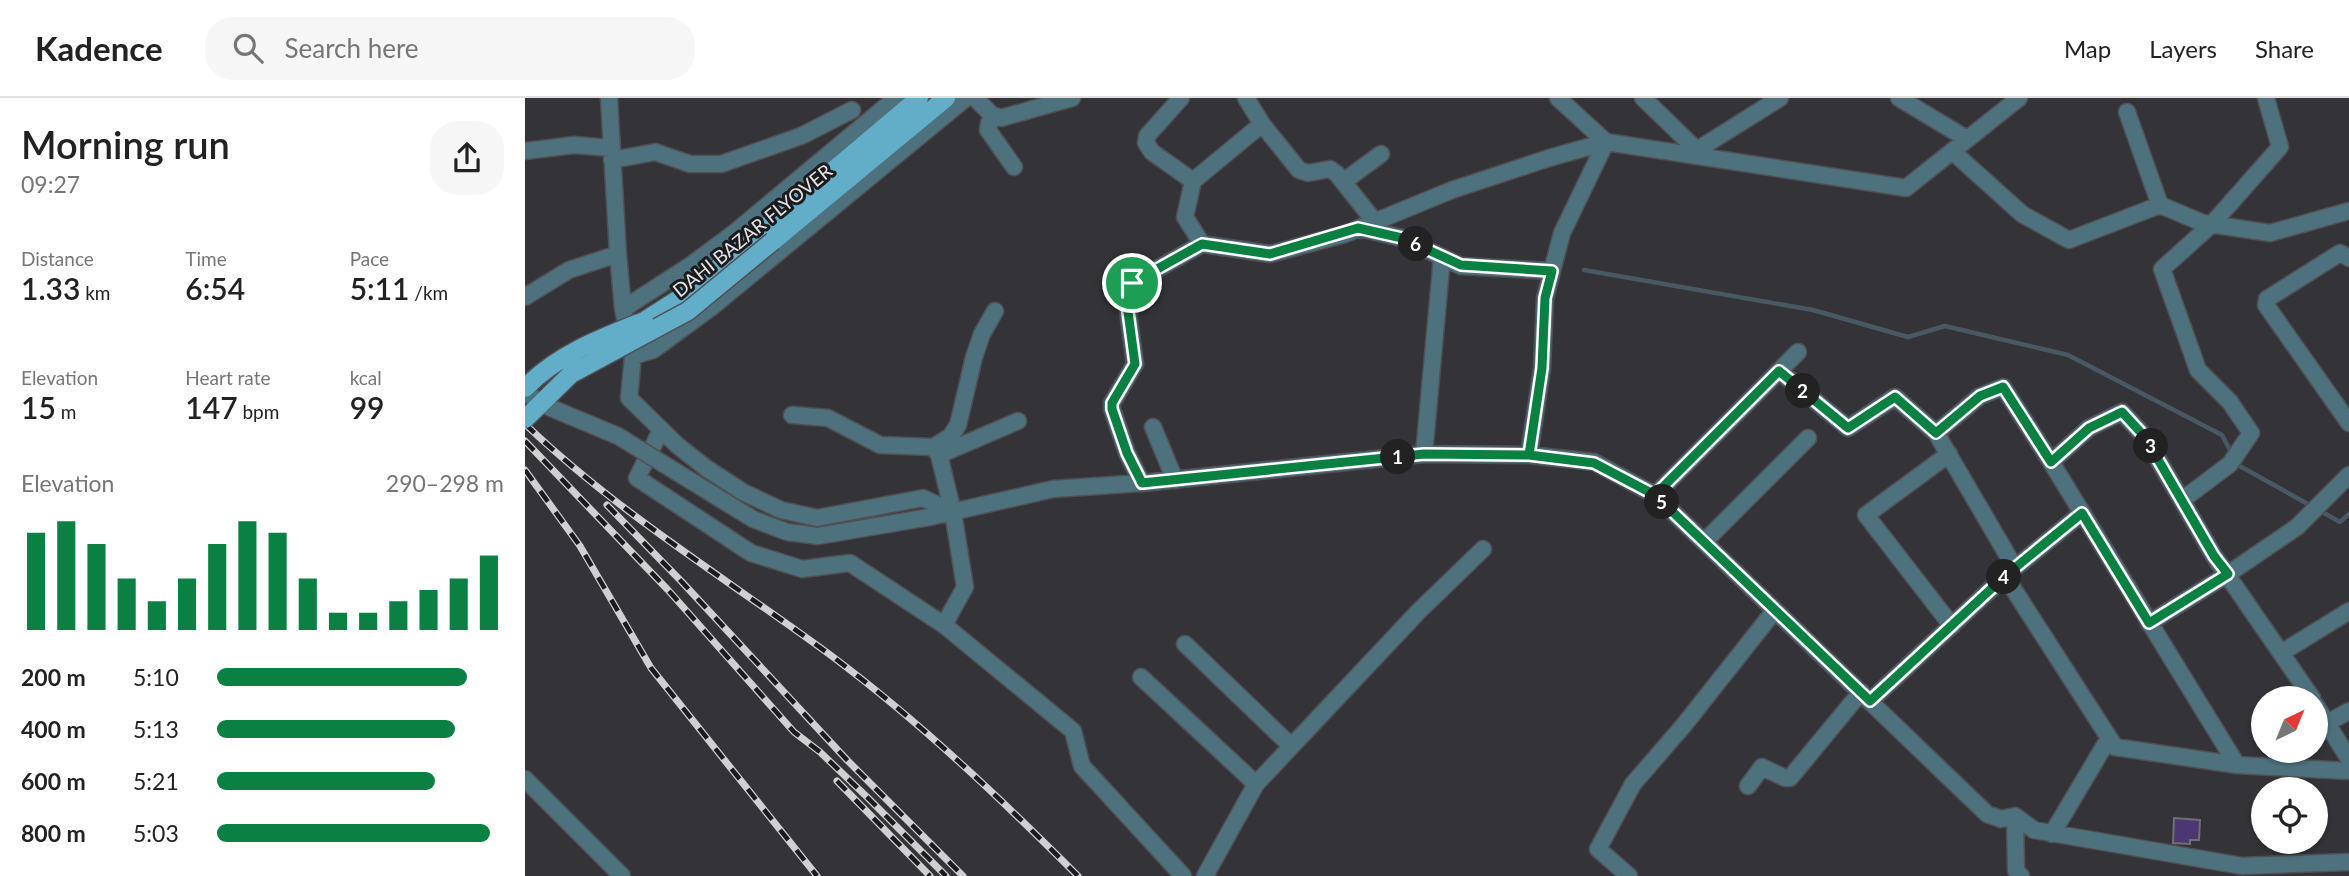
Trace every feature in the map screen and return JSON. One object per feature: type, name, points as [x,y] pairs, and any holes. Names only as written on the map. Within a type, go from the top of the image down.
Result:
[{"type":"main road","name":"DAHI BAZAR FLYOVER","points":[[525,390],[551,365],[585,345],[644,321],[691,291],[919,98]]},
{"type":"main road","name":"DAHI BAZAR FLYOVER","points":[[525,419],[571,374],[688,311],[946,98]]},
{"type":"street","points":[[609,98],[618,254],[633,356],[629,398],[661,430],[706,468],[743,492],[781,510],[817,518],[923,498],[953,512]]},
{"type":"street","points":[[624,309],[734,233],[896,98]]},
{"type":"street","points":[[633,356],[653,350],[713,306],[966,98]]},
{"type":"street","points":[[975,98],[992,115],[1001,118],[1072,98]]},
{"type":"street","points":[[1181,98],[1147,136],[1146,144],[1152,152],[1193,181]]},
{"type":"street","points":[[1247,98],[1262,124],[1299,170],[1308,173],[1330,169],[1375,222]]},
{"type":"street","points":[[1558,98],[1606,142]]},
{"type":"street","points":[[1643,98],[1701,153]]},
{"type":"street","points":[[1701,153],[1780,98]]},
{"type":"street","points":[[1899,98],[1967,139]]},
{"type":"street","points":[[1142,483],[1127,453],[1112,409],[1112,403],[1135,364],[1126,297],[1132,283],[1202,244],[1270,254],[1358,228],[1452,190],[1606,142],[1701,153],[1906,188],[2019,98]]},
{"type":"street","points":[[2182,500],[2230,464],[2251,433],[2230,402],[2198,370],[2162,269],[2212,224],[2280,147],[2266,98]]},
{"type":"street","points":[[525,136],[529,151],[574,145],[612,154],[655,152],[690,164],[721,164],[801,136],[852,104],[860,127]]},
{"type":"street","points":[[2127,113],[2160,205]]},
{"type":"street","points":[[996,116],[989,123],[988,130],[1014,167]]},
{"type":"street","points":[[1202,244],[1185,217],[1193,181],[1262,124]]},
{"type":"street","points":[[1529,455],[1542,368],[1545,298],[1562,233],[1606,142]]},
{"type":"street","points":[[1952,151],[2022,214],[2069,240],[2160,205],[2203,223],[2270,233],[2349,211]]},
{"type":"street","points":[[1343,182],[1381,154]]},
{"type":"street","points":[[1358,228],[1402,238],[1461,265],[1552,271]]},
{"type":"street","points":[[2349,258],[2340,253],[2267,299],[2266,304],[2349,423]]},
{"type":"street","points":[[525,297],[569,270],[618,254]]},
{"type":"street","points":[[1424,454],[1442,257]]},
{"type":"street","points":[[936,451],[958,425],[974,357],[982,334],[995,311]]},
{"type":"street","points":[[1655,495],[1798,352]]},
{"type":"street","points":[[1779,371],[1848,428],[1895,397],[1936,433],[2010,572],[2115,747],[2237,765],[2349,771]]},
{"type":"street","points":[[1936,433],[1980,396],[2003,387],[2237,765]]},
{"type":"street","name":"DAHI BAZAR FLYOVER","points":[[525,390],[541,402],[618,436],[753,519],[787,532],[818,536],[930,517],[1053,489],[1175,480],[1424,454],[1529,455],[1594,463],[1655,495],[1987,814],[2001,819],[2015,816],[2034,830],[2052,834],[2242,866],[2252,871],[2349,862]]},
{"type":"street","points":[[2051,462],[2089,428],[2122,412],[2145,437],[2214,556],[2304,686]]},
{"type":"street","points":[[792,415],[828,418],[880,445],[936,451],[1018,421]]},
{"type":"street","points":[[1153,426],[1175,480]]},
{"type":"street","points":[[661,430],[637,478],[751,553],[802,569],[850,563],[944,625],[1073,731],[1082,766],[1183,876]]},
{"type":"street","points":[[1704,542],[1808,438]]},
{"type":"street","points":[[936,451],[953,512],[965,587],[944,625]]},
{"type":"street","points":[[1949,454],[1866,515],[1952,626]]},
{"type":"street","points":[[2149,623],[2297,527],[2349,475]]},
{"type":"street","points":[[1748,786],[1762,767],[1784,778],[1790,778],[1866,697],[2082,513]]},
{"type":"street","points":[[1205,876],[1256,784],[1418,612],[1483,549]]},
{"type":"street","points":[[1629,876],[1598,849],[1633,784],[1776,610]]},
{"type":"street","points":[[2281,653],[2349,611]]},
{"type":"street","points":[[1185,644],[1291,746]]},
{"type":"street","points":[[1141,677],[1256,784]]},
{"type":"street","points":[[2328,722],[2349,711]]},
{"type":"street","points":[[2328,725],[2349,759]]},
{"type":"street","points":[[2052,834],[2109,738]]},
{"type":"street","points":[[525,779],[622,876]]},
{"type":"street","points":[[2015,816],[2016,870],[2021,876]]},
{"type":"building","points":[[2174,818],[2200,820],[2199,840],[2190,840],[2190,844],[2173,843]]},
{"type":"waterway","points":[[1584,270],[1813,310],[1908,337],[1945,326],[2068,355],[2222,435],[2232,454]]},
{"type":"waterway","points":[[2236,462],[2340,522],[2349,514]]},
{"type":"railway","points":[[525,424],[636,517],[866,682],[929,735],[1078,876]]},
{"type":"railway","points":[[525,441],[668,590],[794,732],[820,752],[946,876]]},
{"type":"railway","points":[[525,470],[580,546],[651,668],[817,876]]},
{"type":"railway","points":[[607,505],[847,760],[963,876]]},
{"type":"railway","points":[[837,781],[930,876]]},
{"type":"route","points":[[1132,283],[1126,297],[1135,364],[1112,403],[1112,409],[1127,453],[1142,483],[1424,454],[1529,455],[1594,463],[1655,495],[1779,371],[1848,428],[1895,397],[1936,433],[1980,396],[2003,387],[2051,462],[2089,428],[2122,412],[2145,437],[2214,556],[2228,574],[2149,623],[2082,513],[2005,576],[1870,701],[1655,495],[1594,463],[1529,455],[1542,368],[1545,298],[1552,271],[1461,265],[1402,238],[1358,228],[1270,254],[1202,244],[1132,283]]}]
